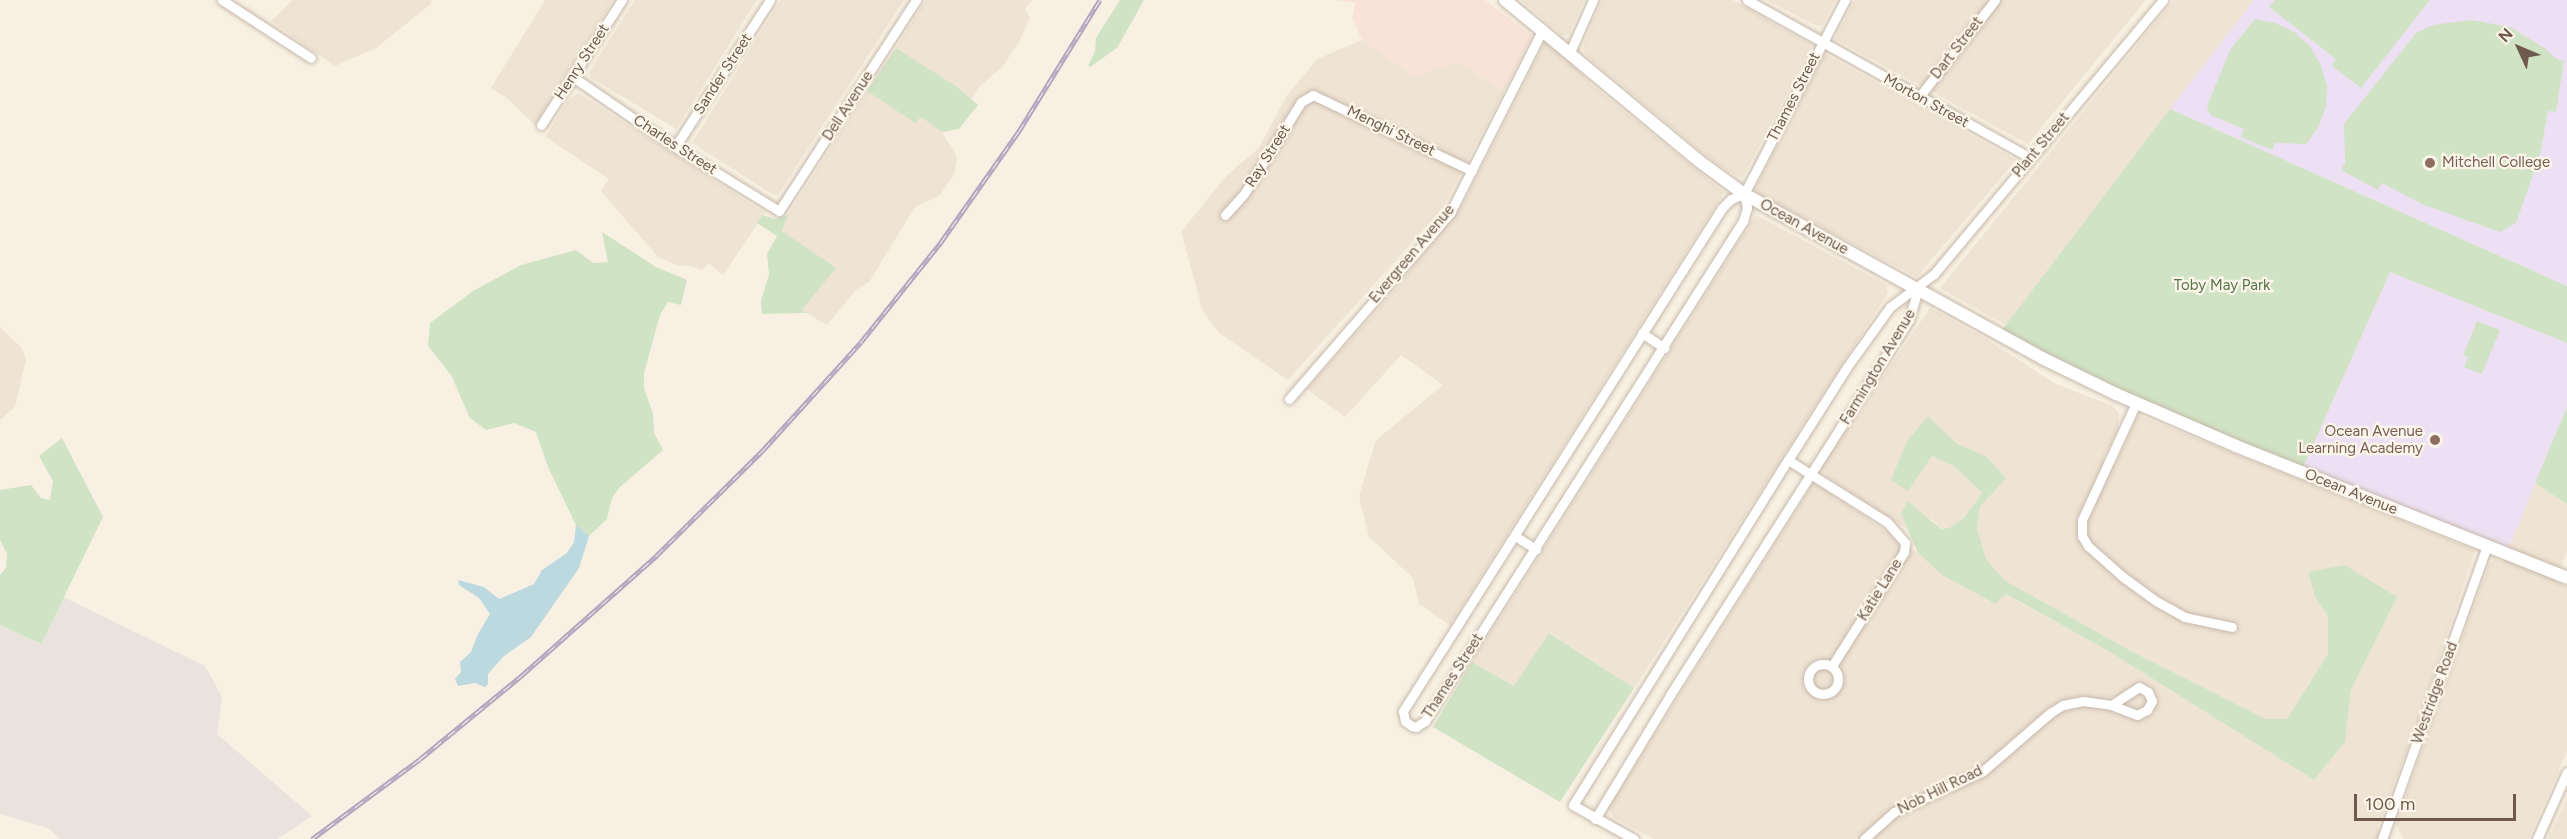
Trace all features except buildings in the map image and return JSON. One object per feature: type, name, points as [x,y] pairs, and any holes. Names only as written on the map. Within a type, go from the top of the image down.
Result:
[{"type":"main road","name":"Ocean Avenue","points":[[1505,0],[1543,29],[1677,144],[1744,194],[2051,363],[2236,446],[2567,578]]},
{"type":"street","points":[[222,0],[310,58]]},
{"type":"street","name":"Henry Street","points":[[541,124],[622,0]]},
{"type":"street","name":"Sander Street","points":[[675,147],[770,0]]},
{"type":"street","name":"Dell Avenue","points":[[779,211],[916,0]]},
{"type":"street","points":[[1570,52],[1593,0]]},
{"type":"street","name":"Morton Street","points":[[1747,0],[2031,158]]},
{"type":"street","name":"Thames Street","points":[[1744,194],[1731,199],[1722,208],[1403,711],[1405,721],[1412,726],[1416,728],[1425,721],[1743,221],[1747,208],[1744,194],[1845,0]]},
{"type":"street","name":"Dart Street","points":[[1919,96],[1995,0]]},
{"type":"street","name":"Plant Street","points":[[1918,289],[1934,274],[2163,0]]},
{"type":"street","name":"Evergreen Avenue","points":[[1289,399],[1450,213],[1543,29]]},
{"type":"street","name":"Charles Street","points":[[573,77],[675,147],[779,211]]},
{"type":"street","name":"Menghi Street","points":[[1308,96],[1323,98],[1472,171]]},
{"type":"street","name":"Ray Street","points":[[1225,215],[1244,194],[1300,102],[1308,96]]},
{"type":"street","name":"Farmington Avenue","points":[[1918,289],[1909,320],[1670,695],[1595,819],[1573,805],[1788,460],[1879,322],[1897,300],[1918,289]]},
{"type":"street","points":[[1642,333],[1664,348]]},
{"type":"street","points":[[2136,403],[2082,520],[2082,536],[2088,546],[2123,577],[2156,601],[2185,617],[2232,627]]},
{"type":"street","name":"Katie Lane","points":[[1788,460],[1887,522],[1905,543],[1904,552],[1832,666]]},
{"type":"street","points":[[1515,536],[1536,549]]},
{"type":"street","name":"Westridge Road","points":[[2382,839],[2487,546]]},
{"type":"street","name":"Nob Hill Road","points":[[1864,839],[1894,812],[1983,771],[2050,713],[2063,705],[2084,701],[2111,705]]},
{"type":"street","points":[[2536,839],[2567,772]]},
{"type":"street","points":[[1595,819],[1634,839]]},
{"type":"shaded area","points":[[293,0],[431,0],[432,3],[376,48],[335,66],[271,21]]},
{"type":"shaded area","points":[[545,0],[613,0],[535,125],[508,99],[491,88]]},
{"type":"shaded area","points":[[635,0],[757,0],[676,129],[590,77],[589,72]]},
{"type":"shaded area","points":[[781,0],[904,0],[778,195],[772,194],[692,143]]},
{"type":"shaded area","points":[[926,0],[1032,0],[1025,9],[1030,18],[1019,42],[1003,66],[979,87],[971,99],[896,48]]},
{"type":"shaded area","points":[[1334,0],[1485,0],[1532,36],[1504,91],[1457,61],[1415,77],[1362,40],[1352,18],[1355,3]]},
{"type":"shaded area","points":[[1521,0],[1584,0],[1569,34],[1563,36]]},
{"type":"shaded area","points":[[1602,0],[1733,0],[1809,44],[1811,48],[1743,177],[1738,177],[1714,162],[1588,57],[1583,50],[1584,43]]},
{"type":"shaded area","points":[[1767,0],[1835,0],[1822,26],[1814,25]]},
{"type":"shaded area","points":[[1855,0],[2146,0],[2028,144],[1835,39]]},
{"type":"shaded area","points":[[2174,0],[2254,0],[2006,325],[1940,288]]},
{"type":"shaded area","name":"Mitchell College","points":[[2254,0],[2567,0],[2567,286],[2170,109]]},
{"type":"shaded area","points":[[1547,38],[1594,87],[1724,192],[1450,625],[1419,604],[1413,578],[1369,537],[1359,496],[1376,440],[1443,385],[1401,355],[1345,417],[1307,389],[1401,283],[1464,203]]},
{"type":"shaded area","points":[[1362,40],[1415,77],[1457,61],[1504,91],[1441,210],[1288,380],[1219,333],[1203,311],[1181,232],[1227,175],[1258,149],[1286,97],[1317,59]]},
{"type":"shaded area","points":[[1825,54],[2016,160],[1917,277],[1756,193],[1756,187]]},
{"type":"shaded area","points":[[867,91],[915,123],[921,117],[942,132],[957,157],[954,174],[940,195],[915,207],[869,282],[856,290],[827,325],[801,310],[782,231],[788,215]]},
{"type":"shaded area","points":[[578,93],[765,213],[723,275],[709,264],[702,270],[691,266],[679,266],[658,257],[601,191],[609,179],[546,137],[567,101]]},
{"type":"shaded area","points":[[1756,215],[1887,285],[1888,293],[1634,688],[1550,633],[1514,686],[1472,662]]},
{"type":"shaded area","name":"Ocean Avenue Learning Academy","points":[[2390,271],[2567,343],[2567,407],[2506,554],[2301,472]]},
{"type":"shaded area","points":[[1930,308],[1983,337],[2056,384],[2113,406],[2119,413],[2118,429],[2102,460],[2115,466],[2138,415],[2475,550],[2417,724],[2377,828],[2391,839],[1654,839],[1614,818],[1608,808],[1814,482],[1918,553],[1942,575],[1994,604],[2005,594],[2110,652],[2314,780],[2345,742],[2351,690],[2397,597],[2315,597],[2328,617],[2328,654],[2287,719],[2266,719],[2129,650],[2004,580],[1986,559],[1977,528],[1980,507],[2006,477],[1987,457],[1956,443],[1928,417],[1931,456],[1955,467],[1982,493],[1964,518],[1949,528],[1941,529],[1933,520],[1901,514],[1907,529],[1827,477],[1821,468]]},
{"type":"shaded area","points":[[0,327],[21,347],[26,359],[15,407],[0,420]]},
{"type":"shaded area","points":[[2535,483],[2567,504],[2567,552],[2555,581],[2567,586],[2567,752],[2528,839],[2403,839],[2396,824],[2489,564],[2495,559],[2503,562]]},
{"type":"shaded area","points":[[63,597],[205,666],[222,697],[217,734],[312,816],[278,839],[60,839],[48,828],[0,814],[0,625],[40,644]]},
{"type":"shaded area","points":[[2567,799],[2567,839],[2548,839]]},
{"type":"green space","points":[[1120,0],[1144,0],[1117,48],[1090,67],[1088,65],[1095,52],[1096,38]]},
{"type":"green space","points":[[2275,0],[2430,0],[2361,88],[2332,66],[2336,59],[2269,7]]},
{"type":"green space","points":[[2255,19],[2275,23],[2294,32],[2310,46],[2321,65],[2327,86],[2326,107],[2318,128],[2306,144],[2275,143],[2272,150],[2241,137],[2244,129],[2210,115],[2207,106],[2230,50]]},
{"type":"green space","points":[[2471,20],[2510,27],[2543,47],[2557,59],[2564,61],[2556,112],[2548,111],[2540,155],[2516,223],[2500,232],[2424,205],[2382,183],[2378,190],[2341,170],[2345,163],[2344,124],[2416,33],[2433,25]]},
{"type":"green space","points":[[896,48],[957,87],[978,105],[959,129],[942,132],[921,117],[915,123],[867,91]]},
{"type":"green space","name":"Toby May Park","points":[[2170,109],[2567,286],[2567,343],[2390,272],[2301,472],[2236,446],[1999,334]]},
{"type":"green space","points":[[762,215],[775,219],[788,215],[782,231],[836,268],[802,310],[807,313],[762,314],[761,301],[769,275],[767,254],[777,236],[757,223]]},
{"type":"green space","points":[[602,232],[656,267],[687,280],[681,305],[668,302],[660,315],[644,373],[644,389],[653,413],[654,433],[663,450],[620,487],[612,498],[607,519],[589,536],[576,525],[548,467],[536,432],[514,423],[486,430],[470,418],[451,375],[428,346],[430,323],[473,291],[521,265],[576,250],[593,263],[608,262]]},
{"type":"green space","points":[[2477,321],[2500,330],[2482,374],[2464,367],[2468,357],[2463,355]]},
{"type":"green space","points":[[2567,407],[2567,504],[2535,483]]},
{"type":"green space","points":[[1928,416],[1956,443],[1987,457],[2006,478],[1980,507],[1977,528],[1986,559],[2004,580],[2129,650],[2266,719],[2287,719],[2328,654],[2328,617],[2315,597],[2308,572],[2345,565],[2397,597],[2351,690],[2345,742],[2314,780],[2110,652],[2006,594],[1995,604],[1942,575],[1918,553],[1901,514],[1908,501],[1941,529],[1949,528],[1964,518],[1982,493],[1955,467],[1932,456],[1908,491],[1891,480],[1907,441]]},
{"type":"green space","points":[[62,438],[103,517],[41,644],[0,625],[0,575],[6,568],[7,554],[0,540],[0,490],[31,485],[41,498],[50,500],[53,481],[39,456]]},
{"type":"green space","points":[[1549,633],[1634,688],[1560,802],[1433,727],[1472,662],[1514,686]]},
{"type":"water","points":[[576,525],[589,536],[579,568],[531,637],[504,656],[488,674],[488,684],[485,687],[475,683],[458,686],[455,679],[461,672],[460,662],[471,652],[490,614],[479,598],[459,585],[458,580],[484,587],[499,599],[534,584],[542,570],[567,553],[574,542]]},
{"type":"railway","points":[[312,839],[420,759],[521,676],[656,556],[764,449],[861,342],[941,242],[1019,131],[1100,0]]},
{"type":"place","name":"Mitchell College","points":[[2430,163]]},
{"type":"place","name":"Ocean Avenue Learning Academy","points":[[2435,440]]}]
